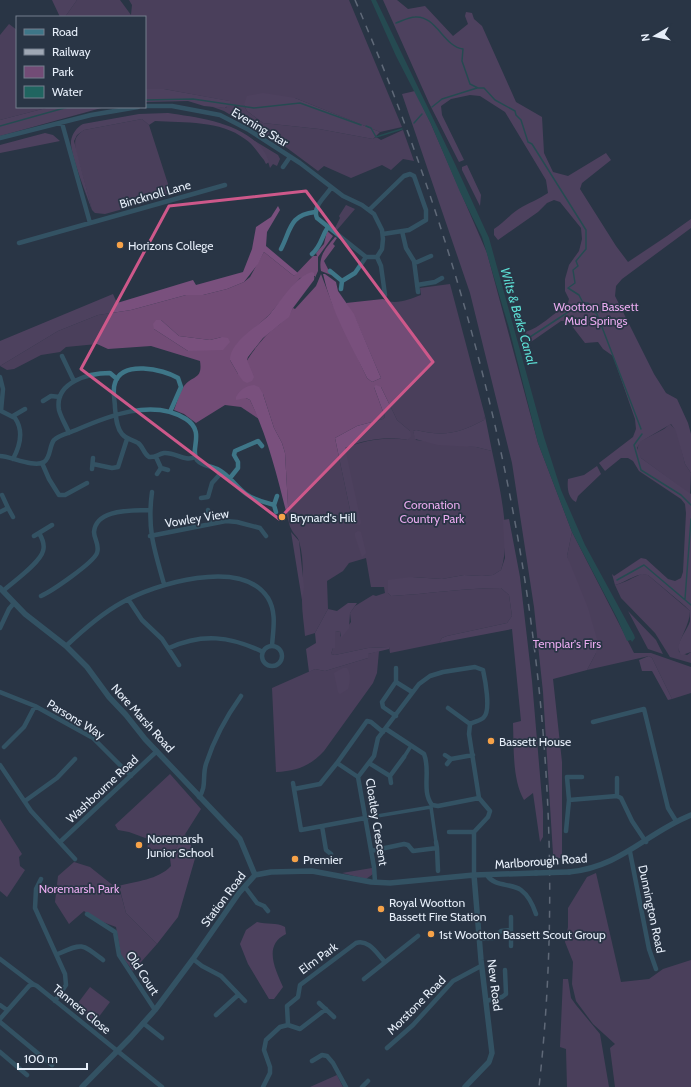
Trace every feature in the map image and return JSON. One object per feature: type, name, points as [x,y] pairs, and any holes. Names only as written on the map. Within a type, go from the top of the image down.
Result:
[{"type":"street","name":"Evening Star","points":[[146,106],[172,106],[220,115],[240,125],[309,168],[331,188],[347,199],[369,210],[378,221],[383,234]]},
{"type":"street","points":[[0,138],[98,113],[131,108]]},
{"type":"street","points":[[62,123],[90,223]]},
{"type":"street","points":[[283,167],[290,157]]},
{"type":"street","points":[[369,210],[404,176],[410,174],[414,176],[427,218],[424,222],[402,231],[383,234],[382,249],[377,257]]},
{"type":"street","name":"Bincknoll Lane","points":[[19,243],[225,185]]},
{"type":"street","points":[[331,188],[316,207],[315,212],[317,218],[366,257],[377,257]]},
{"type":"street","points":[[281,249],[282,240],[298,217],[315,212]]},
{"type":"street","points":[[312,254],[320,246],[328,227]]},
{"type":"street","points":[[402,231],[406,248],[415,263],[418,292]]},
{"type":"street","points":[[415,263],[431,256]]},
{"type":"street","points":[[341,289],[342,281],[354,273],[366,257]]},
{"type":"street","points":[[377,257],[381,266],[385,295]]},
{"type":"street","points":[[330,271],[342,281]]},
{"type":"street","points":[[417,285],[435,282],[442,278]]},
{"type":"street","points":[[62,356],[74,381]]},
{"type":"street","points":[[170,412],[181,387],[178,378],[164,370],[146,368],[129,370],[117,378],[114,389],[116,415],[120,432],[127,439],[138,443],[149,457],[156,457],[163,453],[187,460],[196,457]]},
{"type":"street","points":[[69,433],[59,409],[60,397],[65,388],[74,381],[88,376],[108,373],[117,378]]},
{"type":"street","points":[[0,377],[3,389],[1,411],[13,416],[18,422],[21,432],[13,459]]},
{"type":"street","points":[[43,400],[51,396],[60,397]]},
{"type":"street","points":[[13,416],[25,409]]},
{"type":"street","points":[[0,456],[42,463],[46,460],[54,440],[100,419],[116,415],[152,410],[170,412],[185,418],[193,426],[197,438],[196,457],[201,463],[222,472],[251,497],[274,505]]},
{"type":"street","points":[[259,434],[258,441],[262,446]]},
{"type":"street","points":[[93,464],[112,468],[118,467],[127,439]]},
{"type":"street","points":[[230,478],[238,468],[238,462],[234,455],[235,451],[258,441]]},
{"type":"street","points":[[156,457],[161,468],[168,470]]},
{"type":"street","points":[[42,463],[49,479],[60,494],[65,495],[87,483]]},
{"type":"street","points":[[157,474],[161,468]]},
{"type":"street","points":[[201,498],[209,498],[212,483],[222,472]]},
{"type":"street","points":[[152,492],[150,536],[164,584]]},
{"type":"street","points":[[2,496],[13,517]]},
{"type":"street","points":[[276,512],[274,505],[277,496]]},
{"type":"street","points":[[0,512],[8,508]]},
{"type":"street","points":[[41,596],[50,592],[94,558],[98,548],[94,531],[96,524],[100,520],[122,511],[150,510]]},
{"type":"street","points":[[208,510],[210,524]]},
{"type":"street","name":"Vowley View","points":[[150,536],[226,521],[243,523],[260,528],[266,536]]},
{"type":"street","points":[[34,536],[52,526]]},
{"type":"street","points":[[2,589],[32,565],[41,554],[43,547],[39,532]]},
{"type":"street","points":[[66,646],[105,613],[128,599],[164,584],[192,578],[208,577],[235,579],[254,586],[266,595],[272,608],[272,646]]},
{"type":"street","name":"Nore Marsh Road","points":[[2,589],[14,603],[35,622],[66,646],[87,667],[109,697],[157,751],[240,839],[256,874]]},
{"type":"street","points":[[128,599],[142,620],[159,635],[179,665]]},
{"type":"street","points":[[0,628],[9,609],[14,603]]},
{"type":"street","points":[[168,648],[195,638],[216,637],[234,640],[262,652]]},
{"type":"street","points":[[272,646],[280,650],[282,655],[281,661],[277,665],[268,666],[264,663],[262,652],[266,648],[272,646]]},
{"type":"street","name":"Cloatley Crescent","points":[[375,882],[358,777],[375,754],[378,738],[396,716],[412,692],[426,679],[435,674],[475,667],[483,670],[485,680],[486,712],[484,718],[470,724]]},
{"type":"street","points":[[396,668],[396,682],[382,702],[383,707],[396,716]]},
{"type":"street","points":[[396,682],[412,692]]},
{"type":"street","name":"Parsons Way","points":[[0,692],[35,706],[92,738],[131,776]]},
{"type":"street","points":[[199,797],[204,788],[206,764],[219,730],[241,696]]},
{"type":"street","points":[[4,747],[24,727],[35,706]]},
{"type":"street","points":[[448,708],[470,724],[469,729],[479,798],[488,808],[489,814],[474,832],[474,875]]},
{"type":"street","points":[[593,722],[644,709],[668,808],[676,821]]},
{"type":"street","points":[[363,718],[385,730],[425,756],[428,799],[432,806],[439,873]]},
{"type":"street","points":[[294,789],[320,784],[334,763],[336,763],[367,721]]},
{"type":"street","points":[[391,782],[390,776],[411,746]]},
{"type":"street","name":"Washbourne Road","points":[[60,842],[157,751]]},
{"type":"street","points":[[446,755],[451,759]]},
{"type":"street","points":[[447,764],[451,759],[473,756]]},
{"type":"street","points":[[25,801],[57,778],[75,759]]},
{"type":"street","points":[[336,763],[358,777]]},
{"type":"street","points":[[369,763],[390,776]]},
{"type":"street","points":[[0,765],[31,811],[75,859]]},
{"type":"street","points":[[566,831],[569,800],[567,777],[582,777]]},
{"type":"street","points":[[617,778],[617,796]]},
{"type":"street","points":[[293,782],[302,837]]},
{"type":"street","points":[[569,800],[617,796],[621,798],[633,823],[646,842]]},
{"type":"street","points":[[301,830],[479,798]]},
{"type":"street","name":"Marlborough Road","points":[[474,875],[568,872],[591,869],[630,852],[676,821],[691,815]]},
{"type":"street","points":[[322,826],[326,850],[331,854]]},
{"type":"street","points":[[449,832],[474,832]]},
{"type":"street","points":[[371,851],[404,844],[408,845],[413,851],[437,848]]},
{"type":"street","points":[[320,851],[326,850]]},
{"type":"street","name":"Dunnington Road","points":[[630,852],[649,947],[656,969]]},
{"type":"street","name":"Station Road","points":[[82,1087],[117,1052],[154,1010],[194,959],[245,887],[256,874],[312,871],[375,882],[464,877],[474,875]]},
{"type":"street","name":"New Road","points":[[465,1087],[491,1058],[492,1042],[481,966],[474,875]]},
{"type":"street","points":[[487,875],[492,881],[521,890],[530,899],[536,914]]},
{"type":"street","points":[[41,879],[36,889],[35,908],[58,954],[65,974],[66,985],[55,1001]]},
{"type":"street","points":[[245,887],[257,903],[264,906],[268,911]]},
{"type":"street","name":"Old Court","points":[[87,914],[115,932],[119,955],[154,1010]]},
{"type":"street","points":[[510,917],[511,946]]},
{"type":"street","points":[[479,939],[494,938],[501,931],[511,930]]},
{"type":"street","points":[[364,979],[418,936]]},
{"type":"street","name":"Elm Park","points":[[288,1025],[287,1006],[298,998],[300,985],[356,943],[359,942],[368,944],[385,962]]},
{"type":"street","points":[[58,954],[76,946],[84,946],[103,960]]},
{"type":"street","name":"Tanners Close","points":[[0,959],[162,1087]]},
{"type":"street","points":[[194,959],[202,966],[221,976],[245,1001]]},
{"type":"street","name":"Morstone Road","points":[[387,1048],[413,1025],[453,982],[481,966]]},
{"type":"street","points":[[486,1001],[502,997],[506,994],[505,970]]},
{"type":"street","points":[[0,1019],[32,984]]},
{"type":"street","points":[[216,1015],[238,994]]},
{"type":"street","points":[[319,1003],[334,1017]]},
{"type":"street","points":[[0,1005],[7,1010]]},
{"type":"street","points":[[263,1087],[270,1070],[264,1054],[265,1043],[276,1030],[288,1025],[300,1029],[326,1009]]},
{"type":"street","points":[[0,1022],[52,1065]]},
{"type":"street","points":[[143,1023],[162,1038]]},
{"type":"street","points":[[0,1052],[28,1075]]},
{"type":"street","points":[[312,1061],[321,1053],[327,1056],[333,1062],[346,1087]]},
{"type":"street","points":[[362,1087],[368,1081]]},
{"type":"highlighted area","points":[[306,191],[433,362],[279,519],[81,369],[169,206]]},
{"type":"green space","points":[[52,0],[77,0],[66,16],[60,16]]},
{"type":"green space","points":[[77,0],[120,0],[131,15],[132,5],[129,0],[349,0],[402,127],[380,132],[295,98],[244,105],[247,111],[263,123],[319,129],[373,139],[376,137],[381,140],[403,130],[414,161],[403,159],[391,170],[382,165],[351,178],[324,166],[318,171],[283,145],[282,146],[224,111],[210,106],[226,108],[229,101],[164,89],[146,89],[146,16],[66,16]]},
{"type":"green space","name":"Wootton Bassett Mud Springs","points":[[383,0],[397,0],[408,9],[425,6],[453,36],[468,24],[465,16],[466,12],[472,13],[474,19],[482,26],[516,102],[542,117],[544,153],[553,172],[568,176],[606,153],[611,160],[582,183],[580,189],[616,246],[628,262],[691,219],[691,228],[622,279],[616,286],[615,296],[654,374],[666,393],[677,399],[688,423],[691,434],[691,473],[685,464],[676,431],[671,424],[640,442],[637,448],[641,458],[691,494],[691,652],[682,655],[679,651],[679,643],[690,621],[690,611],[685,606],[648,575],[644,574],[635,576],[615,585],[612,574],[614,576],[641,558],[646,559],[668,579],[675,581],[681,578],[683,572],[686,513],[685,504],[681,499],[639,471],[633,461],[628,458],[621,458],[605,471],[599,463],[633,437],[636,429],[635,419],[613,356],[603,349],[598,342],[585,343],[568,321],[561,321],[528,344],[525,332],[541,324],[556,312],[567,306],[569,299],[565,291],[565,279],[569,265],[579,251],[582,239],[581,228],[560,202],[554,200],[547,203],[538,212],[498,240],[494,235],[494,229],[518,209],[548,193],[546,180],[505,112],[480,96],[470,95],[451,99],[441,106],[442,115],[464,160],[459,162],[429,103]]},
{"type":"green space","points":[[9,24],[16,29],[16,108],[46,108],[0,120],[0,35]]},
{"type":"green space","points":[[146,89],[164,89],[230,101],[230,104],[225,108],[204,106],[188,101],[146,102]]},
{"type":"green space","name":"Templar's Firs","points":[[415,91],[431,124],[487,253],[538,443],[572,532],[567,556],[588,608],[598,643],[596,653],[587,670],[553,679],[562,762],[562,858],[554,858],[553,854],[543,692],[534,607],[512,463],[470,293],[402,94]]},
{"type":"green space","points":[[263,93],[295,98],[380,132],[373,139],[319,129],[263,123],[247,111],[244,105],[247,96]]},
{"type":"green space","points":[[46,108],[101,108],[0,136],[0,120]]},
{"type":"green space","points":[[168,113],[196,117],[226,125],[240,131],[252,139],[262,149],[269,162],[266,164],[253,146],[245,139],[225,128],[213,125],[155,121],[149,125],[142,119],[84,130],[77,135],[74,141],[92,210],[79,175],[71,147],[72,136],[75,131],[83,124],[139,114]]},
{"type":"green space","points":[[142,119],[149,125],[168,184],[166,197],[105,214],[95,213],[92,210],[76,151],[75,141],[77,136],[84,130]]},
{"type":"green space","points":[[45,133],[53,135],[60,141],[0,153],[0,145]]},
{"type":"green space","points":[[245,135],[278,155],[280,159],[277,166],[273,164],[270,168],[261,149]]},
{"type":"green space","points":[[467,165],[481,195],[480,206],[462,170],[462,167]]},
{"type":"green space","points":[[346,205],[355,209],[337,230],[335,228],[340,218],[339,216]]},
{"type":"green space","points":[[278,206],[280,210],[267,232],[266,246],[298,273],[294,276],[264,252],[258,264],[244,282],[227,289],[203,295],[186,295],[131,310],[98,315],[58,331],[0,366],[0,341],[113,294],[117,303],[193,280],[196,285],[243,272],[252,249],[256,227],[271,217]]},
{"type":"green space","name":"Coronation Country Park","points":[[327,231],[333,236],[318,257],[318,271],[314,280],[315,276],[300,278],[269,315],[237,344],[230,360],[238,374],[263,339],[287,317],[293,308],[295,309],[316,286],[321,274],[332,303],[367,378],[372,382],[381,378],[356,320],[346,303],[383,299],[397,302],[421,295],[420,288],[450,284],[485,416],[484,420],[459,431],[435,433],[416,430],[413,431],[416,440],[476,447],[492,451],[505,527],[504,557],[501,570],[493,575],[464,575],[442,579],[412,577],[388,593],[391,596],[501,588],[509,595],[512,616],[507,623],[447,636],[442,638],[439,643],[390,653],[389,647],[368,648],[335,655],[331,654],[333,648],[335,647],[335,632],[340,631],[340,637],[351,622],[350,613],[355,606],[373,595],[376,596],[385,593],[384,587],[371,587],[366,558],[349,563],[343,571],[327,581],[328,609],[315,633],[305,636],[302,605],[302,556],[298,539],[289,523],[285,453],[282,443],[274,428],[263,394],[246,398],[250,400],[259,419],[241,407],[225,405],[196,423],[184,414],[174,410],[184,386],[200,371],[200,361],[151,346],[108,349],[97,344],[66,347],[60,352],[41,355],[14,369],[7,370],[0,366],[58,331],[98,315],[131,310],[186,295],[203,295],[227,289],[244,282],[250,277],[264,252],[294,276],[313,256],[317,256],[316,253],[324,244]],"holes":[[[161,320],[179,336],[210,340],[222,337],[188,351],[154,329]],[[374,387],[381,387],[397,420],[410,431],[408,440],[393,438],[376,440],[345,448],[353,524],[335,438],[357,426],[383,419],[385,417]]]},
{"type":"green space","points":[[335,237],[337,238],[333,244],[335,246],[324,261],[331,275],[321,271],[320,266],[324,252]]},
{"type":"green space","points":[[312,272],[314,273],[314,280],[293,308],[289,317],[263,338],[248,357],[247,360],[254,377],[252,381],[247,383],[243,381],[230,360],[231,353],[235,346],[246,334],[270,314],[294,284],[306,274]]},
{"type":"green space","points":[[323,274],[336,282],[338,291],[354,314],[381,378],[372,382],[367,378],[336,314]]},
{"type":"green space","points":[[156,320],[161,320],[179,336],[210,340],[222,337],[228,338],[230,342],[223,350],[188,351],[154,329],[153,324]]},
{"type":"green space","points":[[254,385],[259,387],[263,394],[274,428],[282,443],[285,453],[289,523],[272,460],[257,415],[250,400],[246,398],[236,400],[236,397],[241,390],[245,387]]},
{"type":"green space","points":[[376,385],[381,387],[397,420],[410,431],[411,436],[408,440],[393,438],[376,439],[360,442],[345,448],[361,522],[360,525],[353,524],[335,438],[357,426],[383,419],[385,417],[374,387]]},
{"type":"green space","points":[[485,416],[492,451],[476,447],[438,445],[415,439],[413,431],[416,430],[435,433],[459,431],[484,420]]},
{"type":"green space","points":[[670,424],[677,431],[685,464],[691,473],[690,494],[641,458],[637,452],[639,442],[664,429]]},
{"type":"green space","points":[[597,466],[601,474],[578,496],[576,502],[571,498],[568,479],[584,475]]},
{"type":"green space","points":[[509,519],[520,577],[532,681],[543,811],[543,837],[540,842],[533,793],[524,800],[517,782],[513,723],[521,721],[512,629],[439,643],[442,638],[447,636],[507,623],[512,616],[509,595],[501,588],[391,596],[388,593],[388,580],[412,577],[442,579],[464,575],[493,575],[501,570],[505,558],[503,520]]},
{"type":"green space","points":[[358,531],[361,532],[366,553],[362,557],[355,536],[355,533]]},
{"type":"green space","points":[[291,532],[299,541],[304,587],[302,600]]},
{"type":"green space","points":[[572,532],[634,653],[651,653],[691,667],[691,693],[672,699],[652,658],[649,656],[587,670],[596,653],[567,556]]},
{"type":"green space","points":[[642,574],[648,575],[690,611],[688,622],[680,643],[679,652],[687,655],[691,652],[691,663],[670,657],[655,633],[621,598],[615,585]]},
{"type":"green space","points":[[348,603],[357,603],[350,613],[349,628],[341,638],[340,631],[335,632],[335,648],[333,648],[331,654],[335,655],[368,648],[389,647],[389,649],[368,654],[368,658],[325,671],[315,669],[309,672],[306,649],[316,643],[315,633],[328,609],[337,611]]},
{"type":"green space","points":[[628,611],[656,640],[663,654],[648,649]]},
{"type":"green space","points":[[379,651],[377,673],[373,683],[324,751],[303,767],[276,772],[272,688],[315,669],[325,671],[368,658],[368,654]]},
{"type":"green space","points":[[649,656],[652,658],[672,699],[668,700],[652,671],[642,671],[639,660]]},
{"type":"green space","points":[[343,668],[347,668],[350,675],[350,681],[348,689],[340,694],[338,692],[334,673]]},
{"type":"green space","points":[[170,774],[201,809],[170,858],[147,855],[148,839],[129,832],[118,830],[115,825]]},
{"type":"green space","points":[[0,819],[22,854],[19,857],[20,866],[25,870],[7,897],[0,891]]},
{"type":"green space","points":[[185,834],[196,855],[178,917],[157,944],[126,913],[119,886],[153,877],[166,871],[171,866],[170,858]]},
{"type":"green space","name":"Noremarsh Park","points":[[74,862],[90,867],[120,891],[126,913],[157,944],[133,971],[121,955],[116,927],[95,919],[84,911],[69,924],[55,902],[58,876]]},
{"type":"green space","points":[[372,868],[373,874],[366,879],[342,873]]},
{"type":"green space","points":[[596,873],[621,982],[649,979],[663,969],[691,960],[691,1087],[615,1087],[610,1048],[615,1044],[593,1024],[576,1001],[572,984],[573,962],[565,942],[568,927],[568,908],[587,877]]},
{"type":"green space","points":[[257,922],[282,925],[285,927],[286,934],[275,944],[273,951],[274,965],[283,987],[274,999],[269,999],[248,964],[240,944],[246,930]]},
{"type":"green space","points":[[563,979],[568,979],[571,998],[600,1034],[609,1087],[567,1087],[566,1049],[560,1047]]},
{"type":"green space","points":[[90,987],[110,1002],[95,1022],[75,1007]]},
{"type":"green space","points":[[337,1075],[343,1087],[310,1087]]},
{"type":"water","points":[[371,0],[376,0],[489,238],[544,437],[561,490],[585,545],[634,635],[635,638],[632,642],[631,640],[627,641],[617,618],[572,532],[538,443],[509,328],[482,237],[460,192],[431,124],[396,56]]},
{"type":"waterway","points":[[396,23],[415,17],[429,21],[450,43],[463,49],[462,61],[470,84],[478,88],[484,88],[495,100],[515,111],[516,115],[521,120],[528,142],[532,144],[586,230],[586,249],[576,261],[578,266],[573,270],[575,283],[568,288],[579,295],[583,303],[588,303],[590,309],[597,314],[641,429]]},
{"type":"waterway","points":[[432,107],[442,99],[477,88]]},
{"type":"waterway","points":[[146,100],[193,99],[254,108],[300,103],[361,125]]},
{"type":"waterway","points":[[0,126],[64,108]]},
{"type":"waterway","points":[[414,123],[422,114]]},
{"type":"waterway","points":[[366,126],[371,128],[376,137],[402,129]]},
{"type":"waterway","name":"Wilts & Berks Canal","points":[[527,339],[582,303]]},
{"type":"waterway","points":[[642,434],[634,445],[641,470],[681,495],[691,505]]},
{"type":"waterway","points":[[685,599],[691,519]]},
{"type":"waterway","points":[[617,580],[644,565],[691,605]]},
{"type":"railway","points":[[355,0],[406,128],[451,260],[488,395],[517,532],[537,671],[548,810],[549,949],[539,1087]]},
{"type":"place","name":"Horizons College","points":[[120,245]]},
{"type":"place","name":"Brynard's Hill","points":[[282,517]]},
{"type":"place","name":"Bassett House","points":[[491,741]]},
{"type":"place","name":"Noremarsh Junior School","points":[[139,845]]},
{"type":"place","name":"Premier","points":[[295,859]]},
{"type":"place","name":"Royal Wootton Bassett Fire Station","points":[[381,909]]},
{"type":"place","name":"1st Wootton Bassett Scout Group","points":[[431,934]]}]
